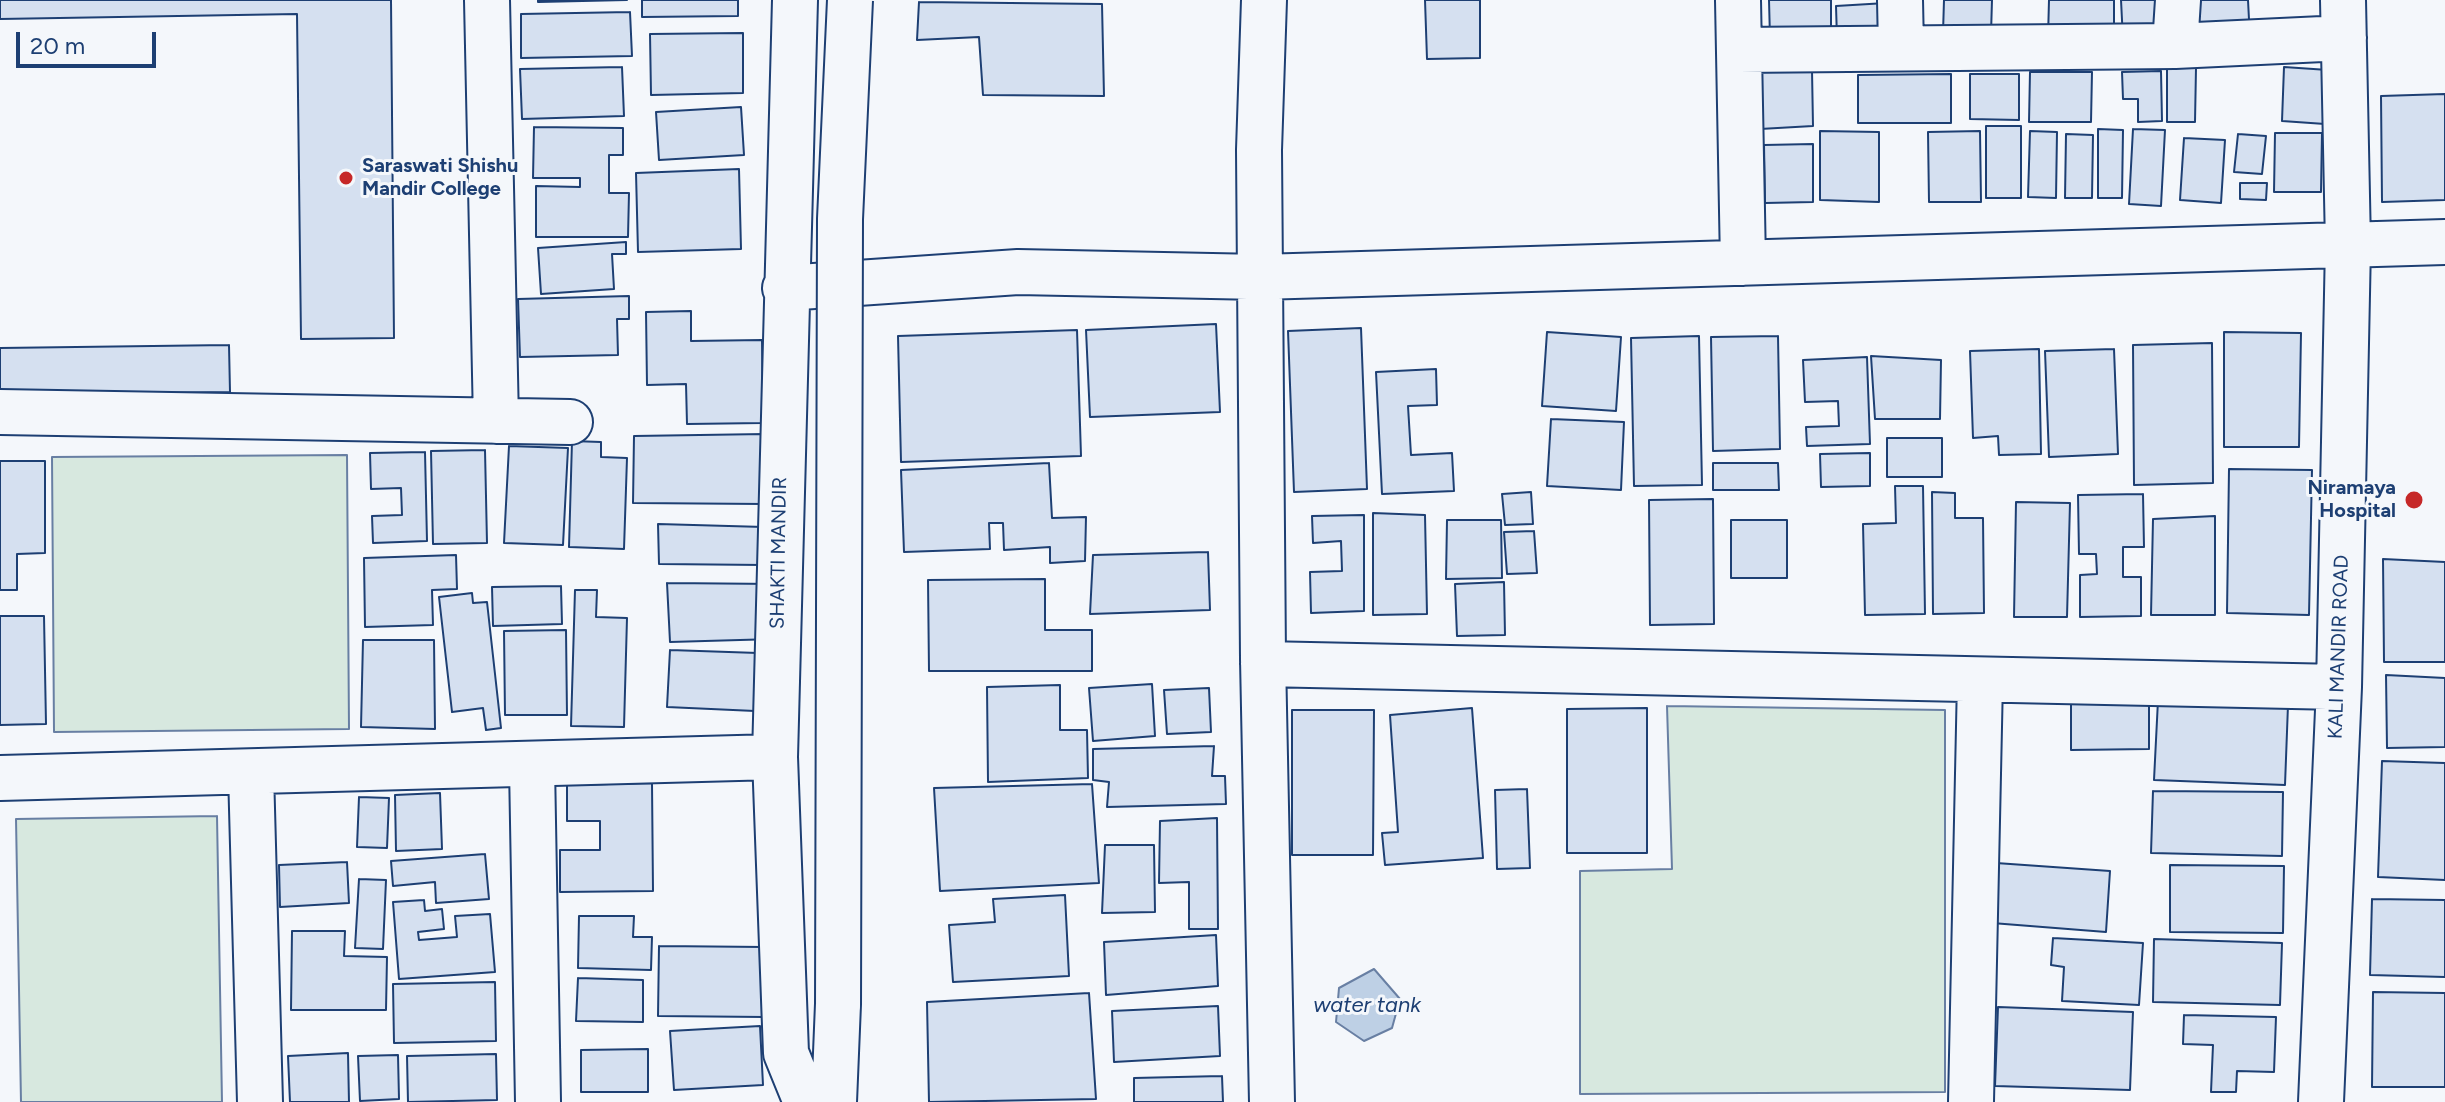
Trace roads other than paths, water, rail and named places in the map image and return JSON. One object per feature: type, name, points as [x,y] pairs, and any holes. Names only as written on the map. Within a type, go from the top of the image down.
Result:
[{"type":"street","points":[[487,0],[496,421]]},
{"type":"street","name":"SHAKTI MANDIR","points":[[795,0],[775,757],[786,1053],[806,1102]]},
{"type":"street","points":[[834,1102],[838,1004],[840,219],[850,0]]},
{"type":"street","points":[[1264,0],[1259,150],[1263,664],[1272,1102]]},
{"type":"street","points":[[1738,0],[1743,263]]},
{"type":"street","points":[[1900,0],[1901,48]]},
{"type":"street","points":[[2175,46],[2178,0]]},
{"type":"street","points":[[1739,50],[2175,46],[2344,19]]},
{"type":"street","name":"KALI MANDIR ROAD","points":[[2321,1102],[2339,687],[2348,245],[2344,19]]},
{"type":"street","points":[[785,288],[1018,272],[1260,277],[2445,242]]},
{"type":"street","points":[[0,412],[570,422]]},
{"type":"street","points":[[1263,664],[2339,687]]},
{"type":"street","points":[[1971,1102],[1980,680]]},
{"type":"street","points":[[0,778],[532,766],[775,757]]},
{"type":"street","points":[[532,766],[538,1102]]},
{"type":"street","points":[[251,772],[260,1102]]},
{"type":"water","name":"water tank","points":[[1374,969],[1400,999],[1392,1028],[1364,1041],[1336,1022],[1339,988]]},
{"type":"place","name":"Saraswati Shishu Mandir College","points":[[346,178]]},
{"type":"place","name":"Niramaya Hospital","points":[[2414,500]]}]
